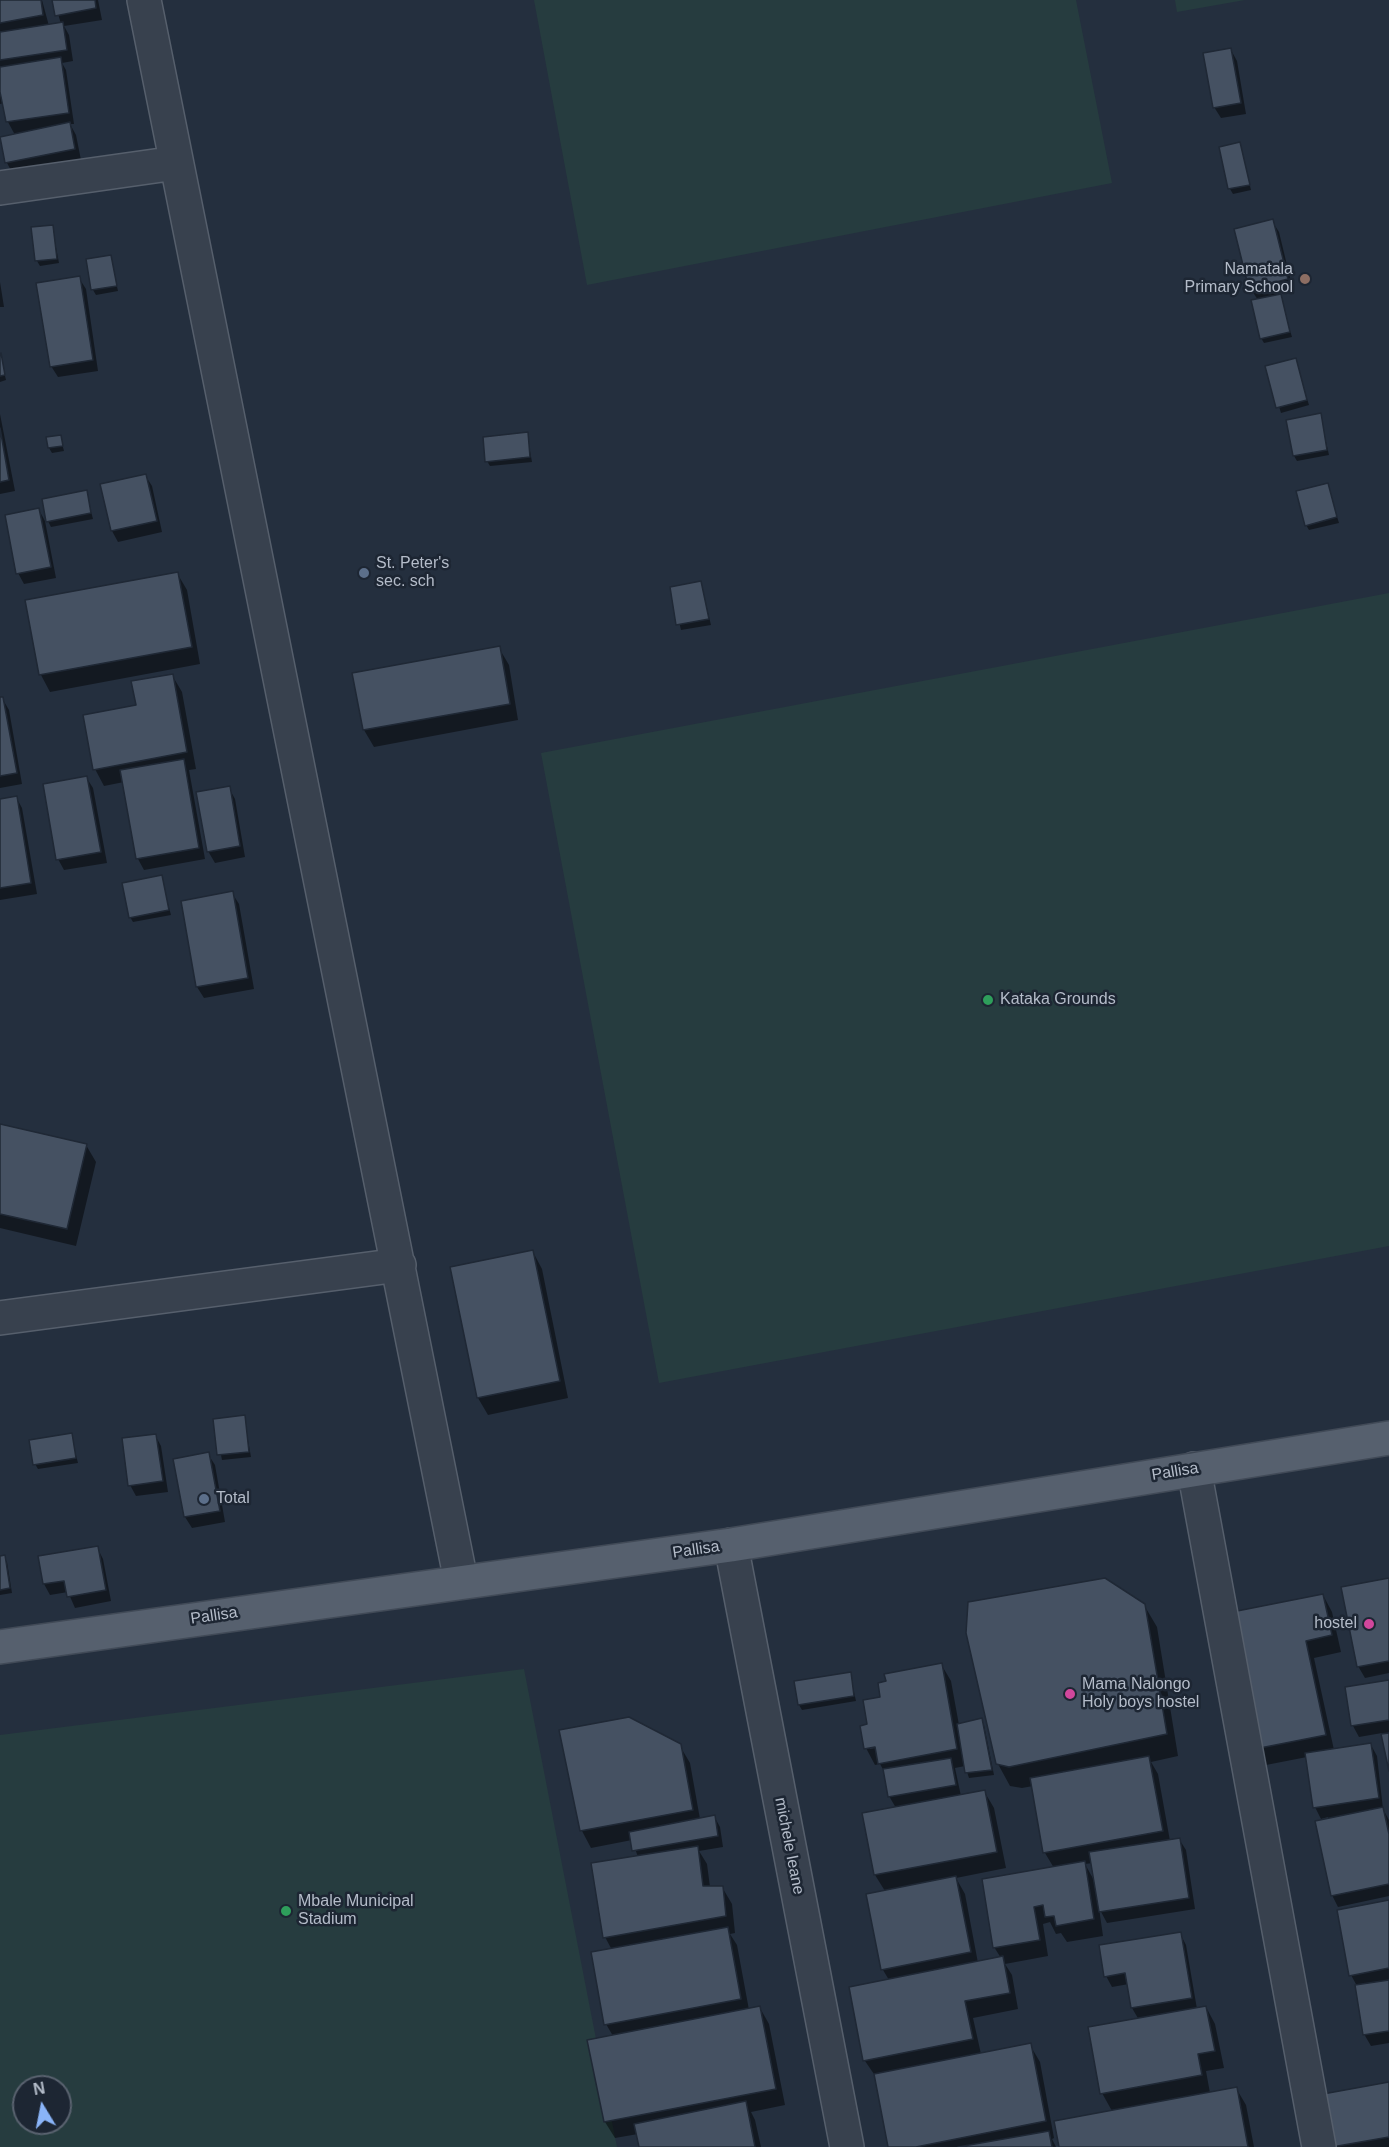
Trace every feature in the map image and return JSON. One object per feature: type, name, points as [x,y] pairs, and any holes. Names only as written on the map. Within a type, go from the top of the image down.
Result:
[{"type":"main road","name":"Pallisa","points":[[0,1647],[731,1545],[1389,1438]]},
{"type":"street","points":[[144,0],[253,530],[461,1581]]},
{"type":"street","points":[[0,188],[176,163]]},
{"type":"street","points":[[0,1318],[399,1265]]},
{"type":"street","points":[[1194,1469],[1319,2147]]},
{"type":"street","name":"michele leane","points":[[731,1545],[847,2147]]},
{"type":"green space","points":[[534,0],[1076,0],[1112,183],[587,285]]},
{"type":"green space","points":[[1175,0],[1245,0],[1177,12]]},
{"type":"green space","name":"Kataka Grounds","points":[[1389,593],[1389,1246],[659,1383],[541,753]]},
{"type":"green space","name":"Mbale Municipal Stadium","points":[[524,1669],[617,2147],[0,2147],[0,1735]]},
{"type":"building","points":[[0,0],[41,0],[43,15],[0,23]]},
{"type":"building","points":[[52,0],[95,0],[96,8],[55,16]]},
{"type":"building","points":[[63,22],[67,50],[0,60],[0,32]]},
{"type":"building","points":[[1231,48],[1241,103],[1213,108],[1203,53]]},
{"type":"building","points":[[61,57],[69,113],[6,122],[0,92],[0,67]]},
{"type":"building","points":[[70,122],[75,149],[5,163],[0,137]]},
{"type":"building","points":[[1240,142],[1250,185],[1228,189],[1219,147]]},
{"type":"building","points":[[1273,219],[1288,279],[1249,289],[1234,229]]},
{"type":"building","points":[[53,225],[57,259],[35,261],[31,227]]},
{"type":"building","points":[[111,255],[117,286],[91,290],[86,259]]},
{"type":"building","points":[[80,276],[93,360],[50,367],[36,283]]},
{"type":"building","points":[[1281,294],[1290,332],[1260,339],[1251,300]]},
{"type":"building","points":[[0,354],[5,375],[0,376]]},
{"type":"building","points":[[1296,358],[1307,400],[1276,408],[1265,366]]},
{"type":"building","points":[[1321,413],[1327,450],[1293,456],[1286,420]]},
{"type":"building","points":[[0,428],[9,480],[0,482]]},
{"type":"building","points":[[528,432],[530,457],[485,462],[483,437]]},
{"type":"building","points":[[61,435],[63,446],[48,448],[46,437]]},
{"type":"building","points":[[146,474],[157,521],[111,531],[100,484]]},
{"type":"building","points":[[1328,483],[1337,517],[1305,526],[1296,491]]},
{"type":"building","points":[[87,490],[91,513],[46,522],[42,499]]},
{"type":"building","points":[[39,508],[51,567],[16,574],[5,515]]},
{"type":"building","points":[[178,572],[192,647],[39,675],[25,600]]},
{"type":"building","points":[[701,581],[709,619],[676,625],[670,587]]},
{"type":"building","points":[[500,646],[510,704],[363,730],[352,673]]},
{"type":"building","points":[[173,674],[187,752],[93,770],[83,715],[136,705],[131,681]]},
{"type":"building","points":[[0,697],[3,697],[17,773],[0,776]]},
{"type":"building","points":[[184,759],[199,848],[136,859],[120,770]]},
{"type":"building","points":[[87,776],[101,852],[56,860],[43,784]]},
{"type":"building","points":[[230,786],[240,846],[207,852],[196,792]]},
{"type":"building","points":[[17,796],[31,883],[0,888],[0,799]]},
{"type":"building","points":[[162,875],[169,910],[129,918],[122,883]]},
{"type":"building","points":[[233,891],[248,978],[196,987],[181,901]]},
{"type":"building","points":[[0,1124],[87,1144],[67,1229],[0,1214]]},
{"type":"building","points":[[533,1250],[560,1381],[477,1398],[450,1267]]},
{"type":"building","points":[[245,1415],[249,1452],[217,1455],[213,1419]]},
{"type":"building","points":[[72,1433],[76,1458],[33,1465],[29,1440]]},
{"type":"building","points":[[156,1434],[163,1481],[128,1486],[122,1438]]},
{"type":"building","points":[[209,1452],[220,1511],[184,1517],[173,1459]]},
{"type":"building","points":[[98,1546],[106,1590],[67,1597],[64,1581],[43,1584],[38,1556]]},
{"type":"building","points":[[5,1555],[10,1588],[0,1590],[0,1556]]},
{"type":"building","name":"Mama Nalongo Holy boys hostel","points":[[1105,1578],[1145,1604],[1167,1734],[1009,1767],[996,1764],[966,1633],[968,1602]]},
{"type":"building","name":"hostel","points":[[1389,1578],[1389,1661],[1357,1667],[1341,1587]]},
{"type":"building","points":[[1323,1594],[1332,1635],[1306,1641],[1326,1735],[1255,1749],[1227,1613]]},
{"type":"building","points":[[942,1663],[957,1749],[878,1764],[875,1747],[864,1749],[860,1726],[867,1724],[863,1700],[880,1697],[878,1683],[886,1681],[884,1674]]},
{"type":"building","points":[[851,1672],[854,1696],[798,1705],[794,1681]]},
{"type":"building","points":[[1389,1680],[1389,1720],[1351,1726],[1345,1687]]},
{"type":"building","points":[[629,1717],[681,1744],[693,1810],[580,1831],[559,1730]]},
{"type":"building","points":[[982,1718],[992,1770],[965,1773],[957,1724]]},
{"type":"building","points":[[1389,1733],[1389,1771],[1381,1734]]},
{"type":"building","points":[[1371,1743],[1379,1798],[1313,1808],[1305,1753]]},
{"type":"building","points":[[1149,1756],[1163,1831],[1043,1853],[1030,1778]]},
{"type":"building","points":[[951,1758],[956,1785],[888,1797],[883,1769]]},
{"type":"building","points":[[985,1790],[997,1852],[874,1875],[862,1813]]},
{"type":"building","points":[[1383,1807],[1389,1834],[1389,1884],[1331,1896],[1315,1821]]},
{"type":"building","points":[[715,1815],[718,1836],[632,1851],[629,1832]]},
{"type":"building","points":[[1180,1838],[1189,1898],[1099,1912],[1089,1852]]},
{"type":"building","points":[[698,1846],[703,1886],[723,1886],[726,1916],[603,1938],[591,1863]]},
{"type":"building","points":[[1085,1861],[1094,1919],[1056,1926],[1054,1916],[1045,1917],[1043,1905],[1034,1907],[1040,1940],[993,1948],[982,1879]]},
{"type":"building","points":[[956,1876],[971,1952],[881,1970],[866,1894]]},
{"type":"building","points":[[1389,1900],[1389,1968],[1349,1976],[1337,1910]]},
{"type":"building","points":[[728,1927],[741,1999],[604,2025],[591,1952]]},
{"type":"building","points":[[1181,1932],[1192,1998],[1131,2008],[1125,1973],[1104,1977],[1099,1945]]},
{"type":"building","points":[[1003,1956],[1010,1993],[965,2001],[973,2039],[863,2061],[849,1987]]},
{"type":"building","points":[[1389,1980],[1389,2031],[1363,2035],[1355,1985]]},
{"type":"building","points":[[760,2006],[776,2089],[604,2122],[587,2040]]},
{"type":"building","points":[[1206,2006],[1215,2051],[1198,2054],[1202,2075],[1100,2094],[1088,2027]]},
{"type":"building","points":[[1031,2043],[1046,2121],[916,2147],[888,2147],[874,2074]]},
{"type":"building","points":[[1389,2082],[1389,2137],[1332,2147],[1323,2094]]},
{"type":"building","points":[[1237,2087],[1248,2147],[1059,2147],[1054,2121]]},
{"type":"building","points":[[746,2101],[755,2147],[639,2147],[634,2124]]},
{"type":"building","points":[[1049,2131],[1052,2147],[958,2147]]},
{"type":"place","name":"Namatala Primary School","points":[[1305,279]]},
{"type":"place","name":"St. Peter's sec. sch","points":[[364,573]]},
{"type":"place","name":"Kataka Grounds","points":[[988,1000]]},
{"type":"place","name":"Total","points":[[204,1499]]},
{"type":"place","name":"hostel","points":[[1369,1624]]},
{"type":"place","name":"Mama Nalongo Holy boys hostel","points":[[1070,1694]]},
{"type":"place","name":"Mbale Municipal Stadium","points":[[286,1911]]}]
